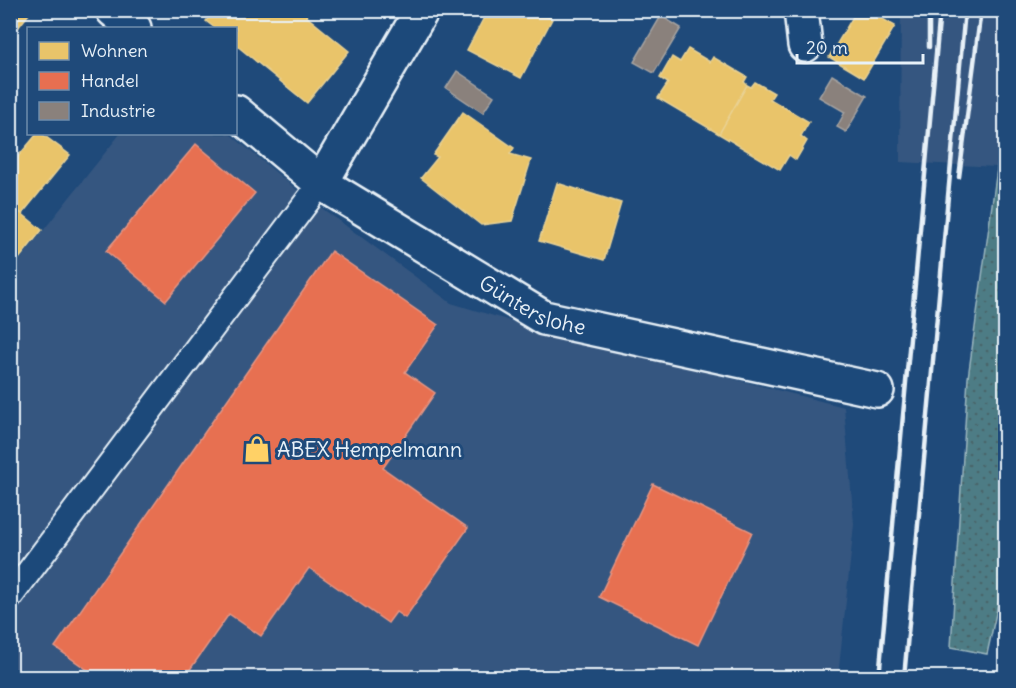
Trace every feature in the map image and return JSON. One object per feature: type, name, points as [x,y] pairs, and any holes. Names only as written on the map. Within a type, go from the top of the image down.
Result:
[{"type":"street","points":[[113,10],[133,27]]},
{"type":"street","points":[[321,183],[422,10]]},
{"type":"street","points":[[801,10],[805,45]]},
{"type":"street","name":"Günterslohe","points":[[237,113],[321,183],[544,318],[877,390]]},
{"type":"lane","points":[[10,597],[321,183]]},
{"type":"shaded area","points":[[901,11],[1005,11],[1006,111],[998,167],[900,162]]},
{"type":"shaded area","points":[[119,135],[231,135],[297,190],[451,303],[540,330],[844,407],[854,524],[838,677],[11,677],[10,257],[19,261]]},
{"type":"green space","points":[[1005,111],[1006,568],[987,654],[951,647],[968,378]]},
{"type":"building: Wohnen","points":[[10,10],[32,10],[10,38]]},
{"type":"building: Wohnen","points":[[214,10],[303,10],[308,14],[306,16],[349,51],[307,103],[237,46],[237,27],[214,27],[206,21]]},
{"type":"building: Wohnen","points":[[488,10],[537,10],[552,19],[521,78],[467,50]]},
{"type":"building: Wohnen","points":[[857,10],[867,10],[895,26],[864,78],[829,57]]},
{"type":"building: Wohnen","points":[[688,49],[710,62],[713,57],[747,77],[744,82],[747,85],[719,134],[658,98],[668,83],[660,78],[672,57],[680,62]]},
{"type":"building: Wohnen","points":[[755,82],[774,93],[770,99],[809,122],[801,136],[807,141],[796,160],[789,155],[780,170],[719,134],[747,85],[751,87]]},
{"type":"building: Wohnen","points":[[463,112],[514,148],[510,154],[531,160],[512,221],[481,225],[421,178],[438,157],[433,155]]},
{"type":"building: Wohnen","points":[[36,135],[43,135],[70,155],[22,214],[10,205],[10,166]]},
{"type":"building: Wohnen","points":[[557,183],[621,203],[604,260],[539,241]]},
{"type":"building: Wohnen","points":[[20,212],[42,230],[18,260],[10,257],[10,224]]},
{"type":"building: Handel","points":[[196,144],[255,193],[166,301],[106,251]]},
{"type":"building: Handel","points":[[331,251],[438,325],[405,372],[435,393],[383,468],[468,528],[405,618],[396,612],[388,623],[309,568],[261,636],[229,614],[184,678],[99,678],[55,647]]},
{"type":"building: Handel","points":[[653,484],[752,532],[698,645],[599,597]]},
{"type":"building: Industrie","points":[[661,16],[681,28],[654,73],[634,62]]},
{"type":"building: Industrie","points":[[457,71],[494,96],[483,113],[446,88]]},
{"type":"building: Industrie","points":[[832,75],[867,96],[846,132],[837,127],[845,112],[819,97]]},
{"type":"railway","points":[[929,10],[929,47]]},
{"type":"railway","points":[[879,678],[940,10]]},
{"type":"railway","points":[[904,678],[965,10]]},
{"type":"railway","points":[[959,177],[981,10]]},
{"type":"place","name":"ABEX Hempelmann","points":[[257,449]]}]
